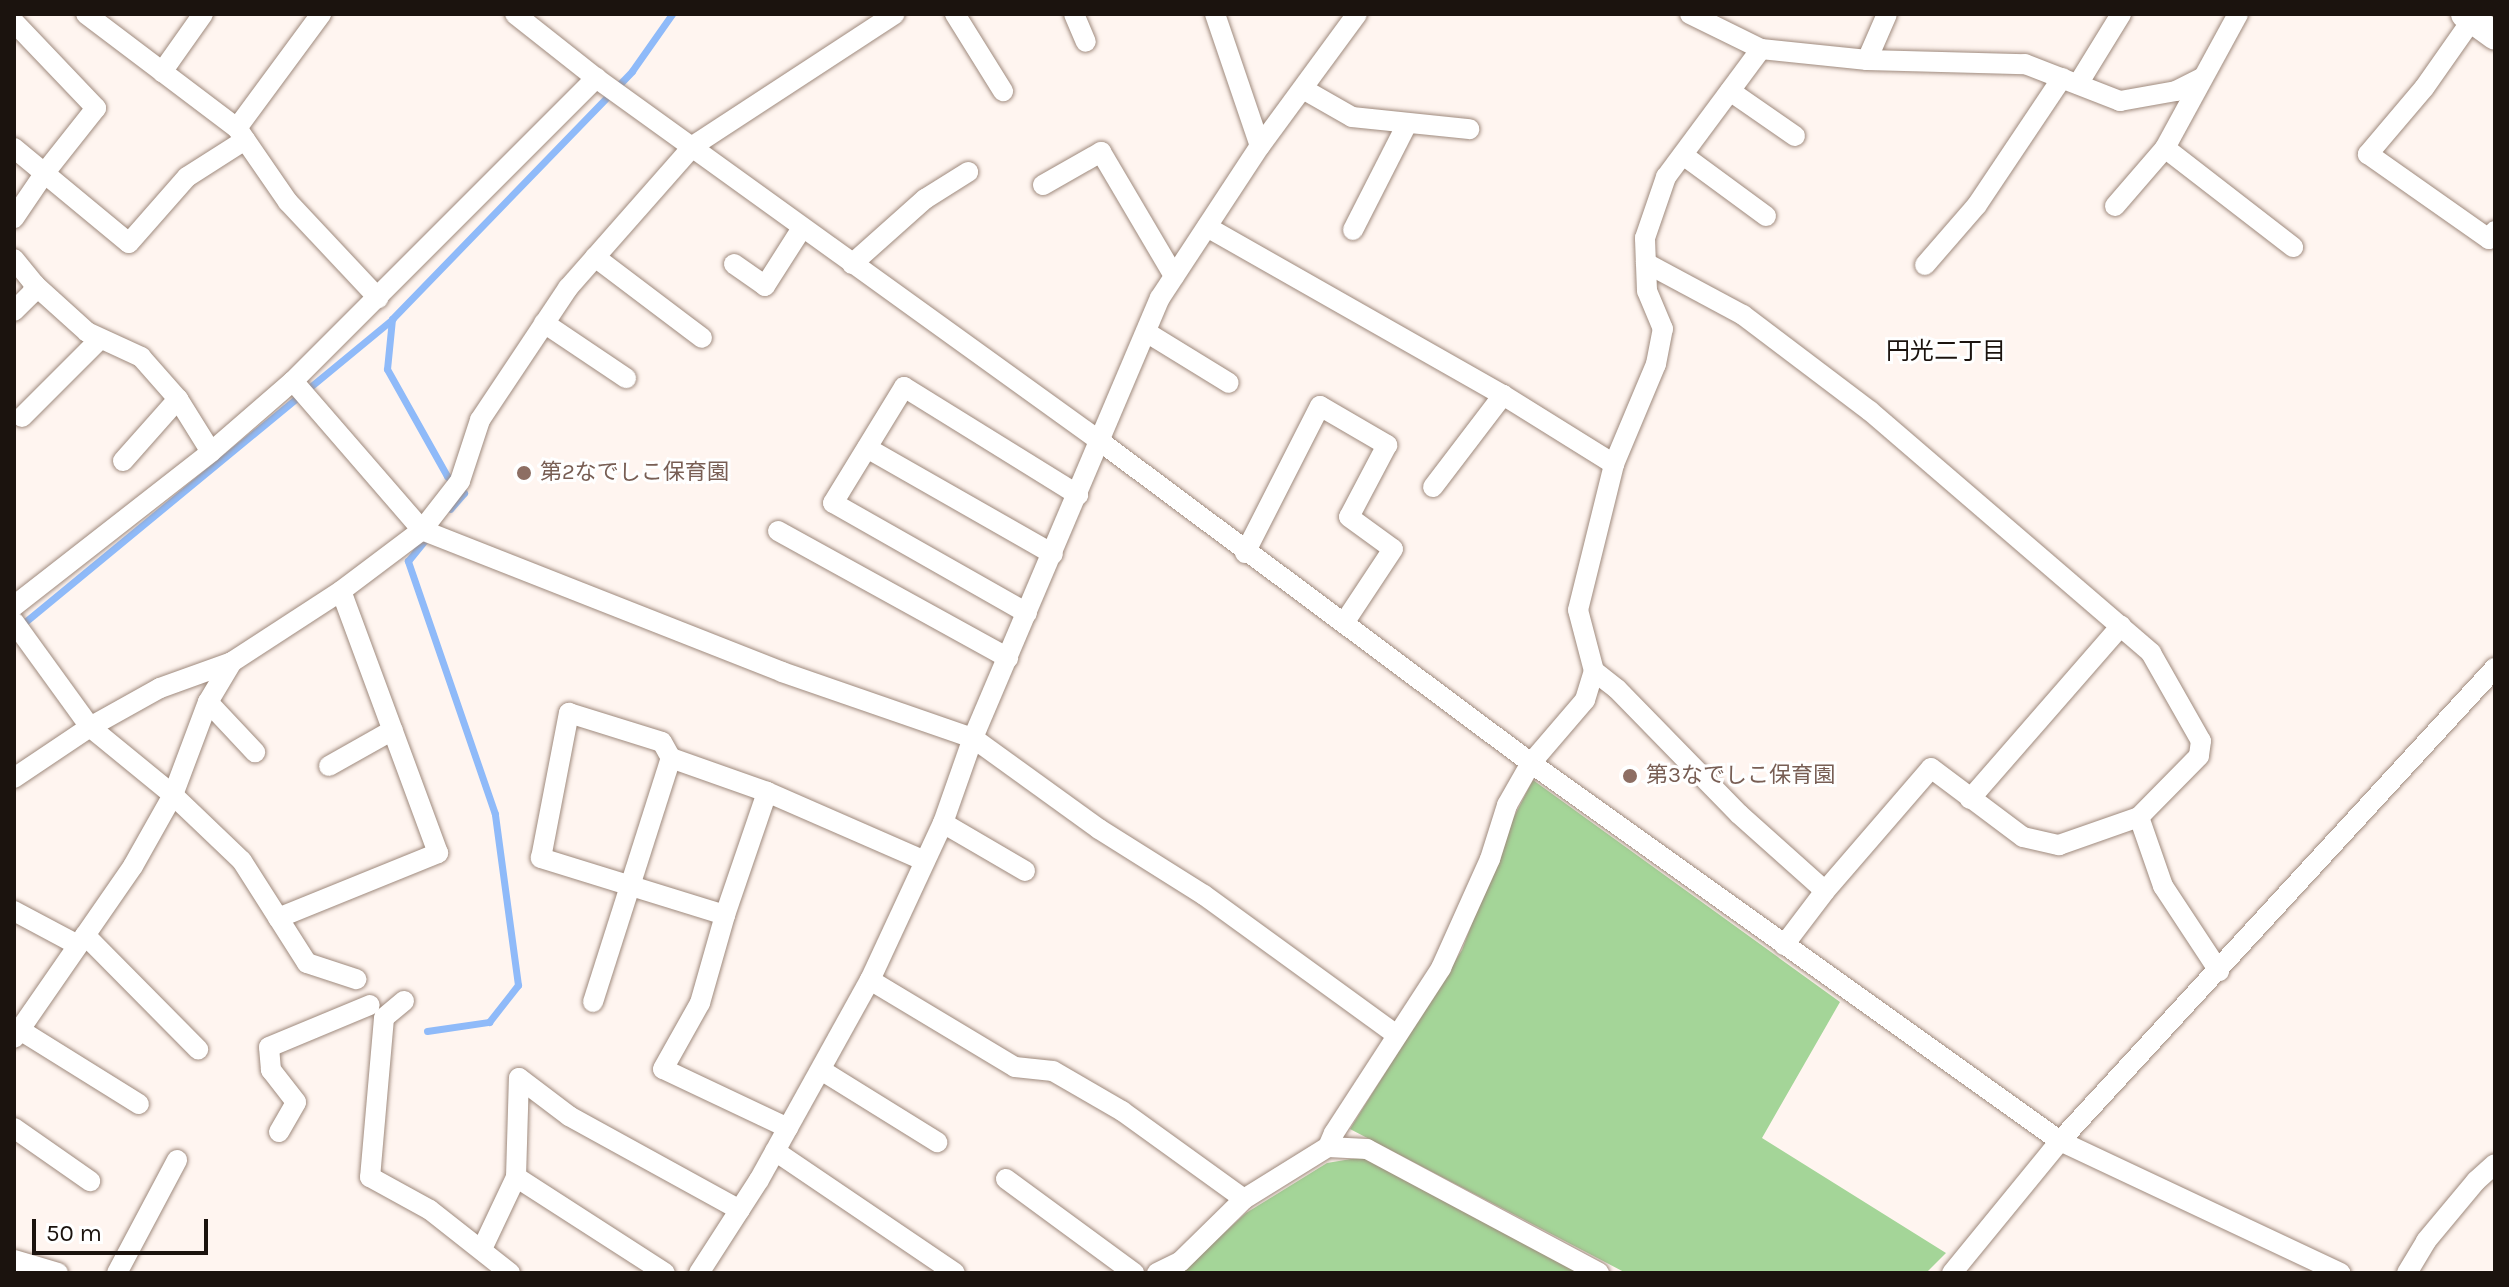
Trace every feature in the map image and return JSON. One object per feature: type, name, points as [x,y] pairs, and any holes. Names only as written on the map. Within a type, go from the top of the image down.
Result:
[{"type":"main road","points":[[2471,16],[2495,36]]},
{"type":"street","points":[[86,14],[241,134],[288,202],[378,298]]},
{"type":"street","points":[[162,72],[203,14]]},
{"type":"street","points":[[14,148],[46,171],[129,243],[187,177],[241,134],[321,14]]},
{"type":"street","points":[[515,14],[598,80],[1101,442],[1245,553],[1531,763],[2060,1141],[2340,1273]]},
{"type":"street","points":[[14,778],[90,727],[160,688],[232,662],[341,591],[422,530],[460,481],[480,420],[568,288],[693,146],[895,14]]},
{"type":"street","points":[[955,14],[1003,91]]},
{"type":"street","points":[[1074,14],[1086,42]]},
{"type":"street","points":[[1215,14],[1260,146]]},
{"type":"street","points":[[699,1273],[775,1151],[870,980],[943,823],[973,738],[1160,298],[1260,146],[1357,14]]},
{"type":"street","points":[[1690,14],[1761,49],[1867,60],[2025,64],[2120,101],[2176,91],[2202,78]]},
{"type":"street","points":[[1867,60],[1887,14]]},
{"type":"street","points":[[1925,265],[1977,205],[2121,14]]},
{"type":"street","points":[[2115,206],[2165,148],[2238,14]]},
{"type":"street","points":[[2471,16],[2424,88],[2368,154],[2489,239],[2495,231]]},
{"type":"street","points":[[14,22],[96,108],[46,171],[14,218]]},
{"type":"street","points":[[1157,1273],[1180,1262],[1244,1199],[1328,1147],[1441,968],[1490,859],[1507,805],[1531,763],[1585,700],[1594,671],[1578,610],[1614,464],[1656,364],[1663,329],[1647,291],[1645,238],[1666,177],[1761,49]]},
{"type":"street","points":[[14,606],[211,452],[293,382],[598,80]]},
{"type":"street","points":[[1303,89],[1352,117],[1469,129]]},
{"type":"street","points":[[1730,91],[1795,136]]},
{"type":"street","points":[[1353,230],[1407,124]]},
{"type":"street","points":[[2165,148],[2293,247]]},
{"type":"street","points":[[1043,185],[1101,152],[1174,276]]},
{"type":"street","points":[[1683,155],[1766,216]]},
{"type":"street","points":[[852,264],[925,199],[968,172]]},
{"type":"street","points":[[1207,227],[1503,395],[1614,464]]},
{"type":"street","points":[[734,264],[765,286],[802,228]]},
{"type":"street","points":[[595,257],[702,338]]},
{"type":"street","points":[[14,259],[35,285],[100,339],[141,357],[178,399],[211,452]]},
{"type":"street","points":[[1646,263],[1743,315],[1870,411],[2121,626],[2151,653],[2201,741],[2199,756],[2139,817],[2059,845],[2023,837],[1931,768],[1825,891],[1784,945]]},
{"type":"street","points":[[14,311],[32,293],[35,285]]},
{"type":"street","points":[[544,323],[626,378]]},
{"type":"street","points":[[1146,332],[1229,383]]},
{"type":"street","points":[[22,417],[100,339]]},
{"type":"street","points":[[293,382],[422,530],[782,672],[973,738],[1099,829],[1204,895],[1397,1035]]},
{"type":"street","points":[[1027,613],[833,503],[904,387],[1078,495]]},
{"type":"street","points":[[1433,487],[1503,395]]},
{"type":"street","points":[[123,461],[178,399]]},
{"type":"street","points":[[1245,553],[1320,406],[1387,445],[1349,517],[1393,549],[1344,623]]},
{"type":"street","points":[[867,448],[1053,554]]},
{"type":"street","points":[[778,531],[1008,658]]},
{"type":"street","points":[[278,918],[438,853],[341,591]]},
{"type":"street","points":[[14,622],[90,727],[173,795],[242,861],[307,963],[356,979]]},
{"type":"street","points":[[1970,799],[2121,626]]},
{"type":"street","points":[[139,1104],[16,1035],[133,866],[173,795],[208,702],[232,662]]},
{"type":"street","points":[[1952,1273],[2060,1141],[2495,668]]},
{"type":"street","points":[[1594,671],[1617,689],[1739,814],[1825,891]]},
{"type":"street","points":[[208,702],[255,752]]},
{"type":"street","points":[[725,915],[541,858],[569,713],[662,742],[671,758],[767,792],[925,861]]},
{"type":"street","points":[[329,766],[393,730]]},
{"type":"street","points":[[593,1002],[628,883],[671,758]]},
{"type":"street","points":[[767,792],[725,915],[700,1003],[663,1069],[788,1128]]},
{"type":"street","points":[[2139,817],[2163,886],[2219,971]]},
{"type":"street","points":[[943,823],[1025,871]]},
{"type":"street","points":[[14,911],[82,940],[198,1049]]},
{"type":"street","points":[[870,980],[1015,1067],[1053,1071],[1122,1111],[1244,1199]]},
{"type":"street","points":[[404,1001],[384,1018],[370,1177],[430,1210],[482,1249],[506,1272]]},
{"type":"street","points":[[279,1132],[296,1102],[271,1070],[269,1047],[370,1005]]},
{"type":"street","points":[[821,1070],[937,1142]]},
{"type":"street","points":[[482,1249],[516,1177],[519,1078],[569,1116],[740,1210]]},
{"type":"street","points":[[14,1128],[90,1181]]},
{"type":"street","points":[[1328,1147],[1367,1149],[1599,1273]]},
{"type":"street","points":[[775,1151],[955,1273]]},
{"type":"street","points":[[117,1273],[177,1160]]},
{"type":"street","points":[[2407,1273],[2426,1241],[2476,1181],[2495,1164]]},
{"type":"street","points":[[516,1177],[665,1273]]},
{"type":"street","points":[[1006,1179],[1134,1273]]},
{"type":"street","points":[[14,1260],[58,1273]]},
{"type":"green space","points":[[1533,780],[1840,1002],[1762,1138],[1946,1253],[1926,1273],[1626,1273],[1350,1129],[1462,950],[1505,834]]},
{"type":"green space","points":[[1363,1157],[1584,1273],[1174,1273],[1189,1265],[1246,1213],[1327,1163]]},
{"type":"waterway","points":[[19,627],[392,319],[632,71],[672,14]]},
{"type":"waterway","points":[[392,319],[387,369],[447,476],[464,493],[450,509]]},
{"type":"waterway","points":[[427,1031],[489,1022],[518,985],[495,814],[408,561],[430,534]]},
{"type":"place","name":"第2なでしこ保育園","points":[[524,473]]},
{"type":"place","name":"第3なでしこ保育園","points":[[1630,776]]},
{"type":"district","name":"円光二丁目","points":[[1946,352]]}]
